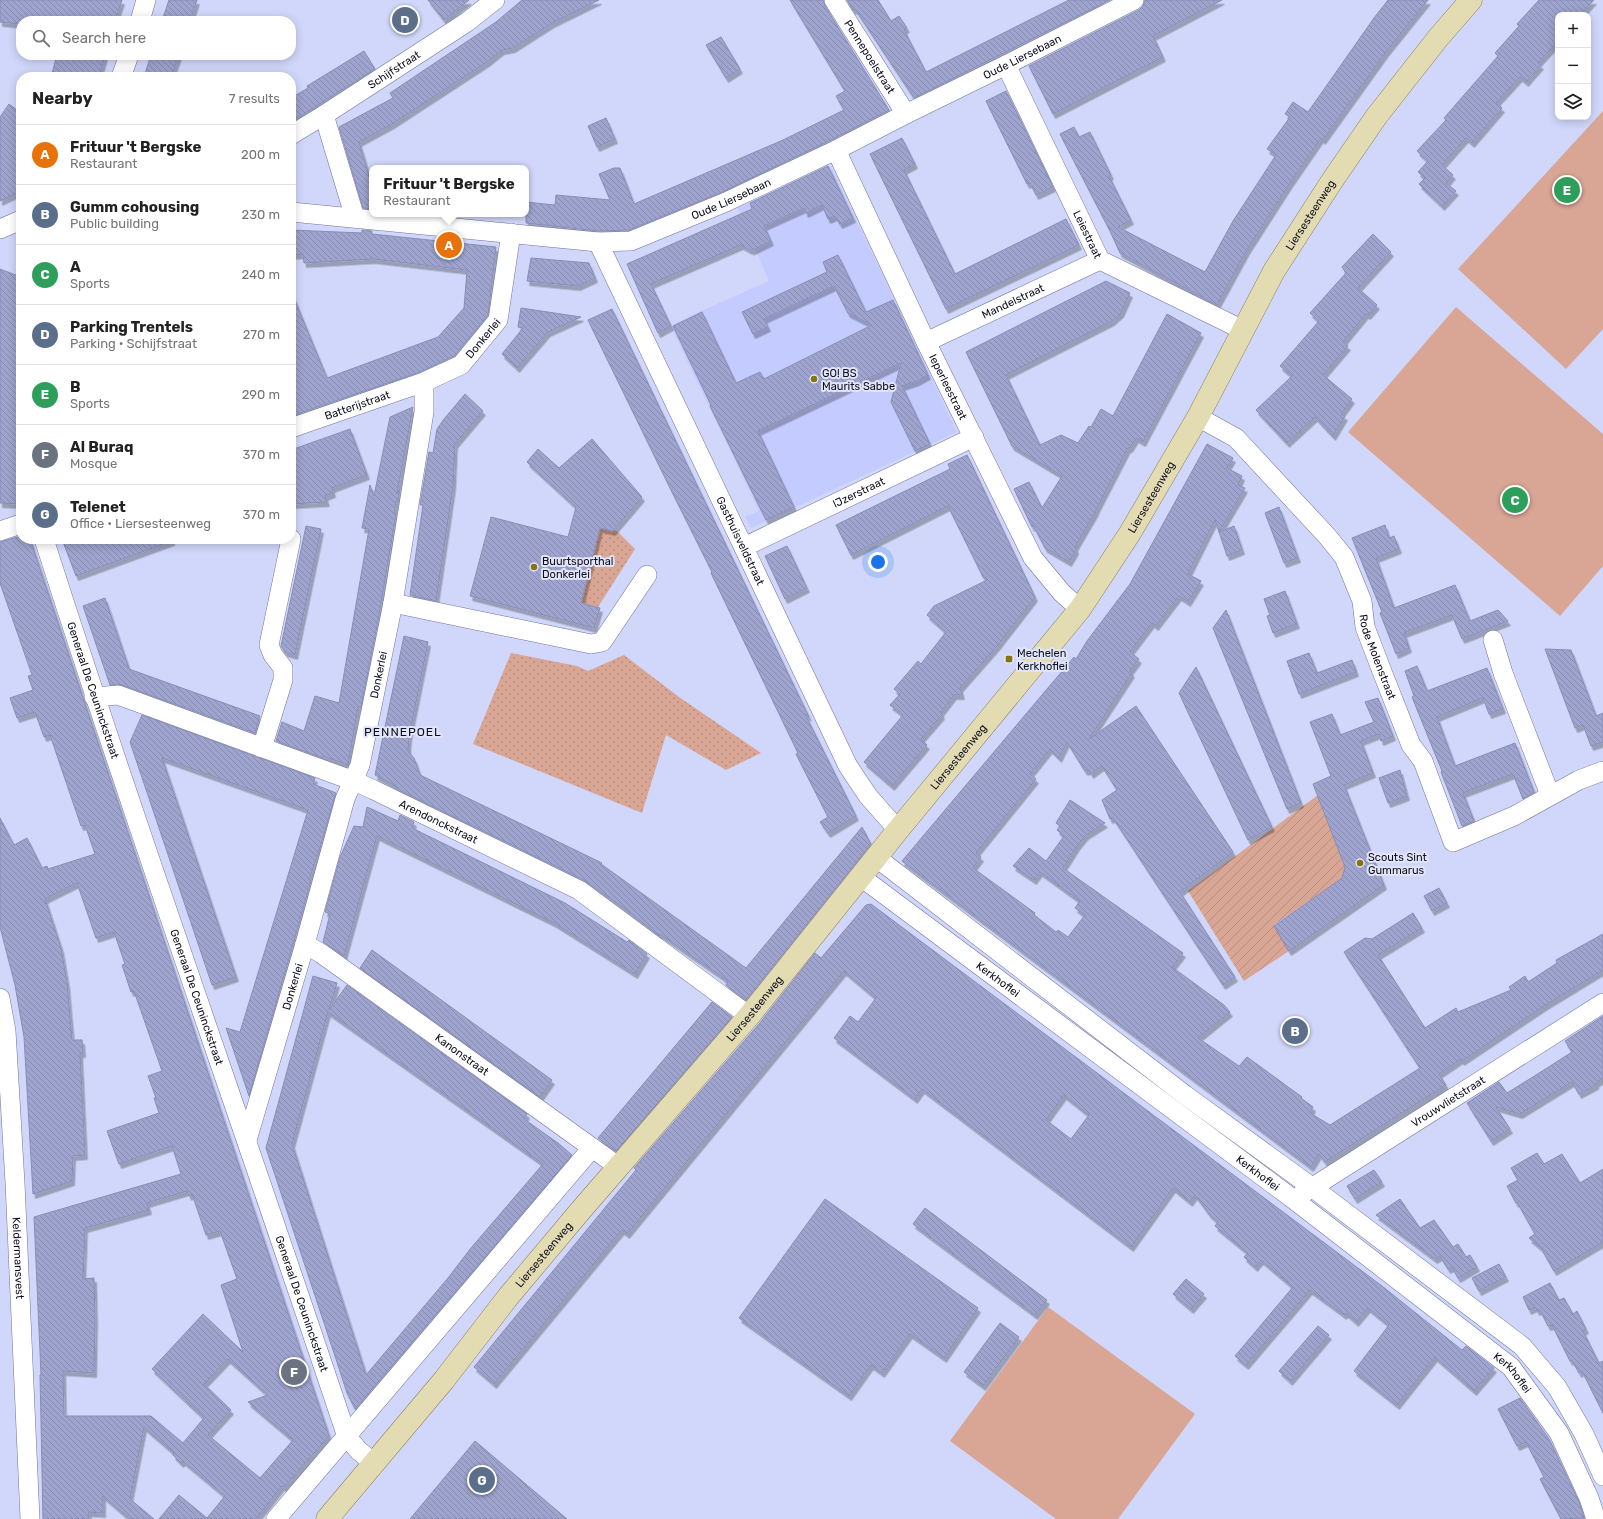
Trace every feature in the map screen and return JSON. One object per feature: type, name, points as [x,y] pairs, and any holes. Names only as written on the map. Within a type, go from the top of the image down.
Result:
[{"type":"main road","name":"Liersesteenweg","points":[[327,1519],[367,1457],[444,1380],[508,1297],[749,1016],[898,830],[1080,609],[1130,533],[1198,418],[1274,271],[1376,117],[1438,38],[1471,0]]},
{"type":"street","points":[[141,16],[146,0]]},
{"type":"street","name":"Schijfstraat","points":[[296,132],[467,22],[495,0]]},
{"type":"street","name":"Pennepoelstraat","points":[[834,0],[906,114]]},
{"type":"street","name":"Oude Liersebaan","points":[[296,212],[598,242],[631,241],[726,202],[836,150],[1134,0]]},
{"type":"street","points":[[123,72],[127,60]]},
{"type":"street","name":"Leiestraat","points":[[1006,65],[1100,260],[1243,330]]},
{"type":"street","points":[[324,115],[355,218]]},
{"type":"street","name":"Ieperleestraat","points":[[836,150],[926,342],[1033,558],[1062,593],[1080,609]]},
{"type":"street","points":[[0,229],[16,222]]},
{"type":"street","name":"Donkerlei","points":[[247,1140],[305,944],[345,799],[360,766],[393,603],[424,412],[424,382],[461,366],[498,320],[511,233]]},
{"type":"street","name":"Gasthuisveldstraat","points":[[598,242],[848,766],[868,796],[898,830]]},
{"type":"street","name":"Mandelstraat","points":[[926,342],[1100,260]]},
{"type":"street","name":"Batterijstraat","points":[[296,426],[424,382]]},
{"type":"street","name":"Rode Molenstraat","points":[[1198,418],[1236,438],[1327,536],[1344,558],[1362,600],[1365,627],[1383,674],[1411,745],[1423,760],[1453,842],[1514,816],[1579,780],[1603,771]]},
{"type":"street","name":"IJzerstraat","points":[[744,547],[974,437]]},
{"type":"street","points":[[0,531],[16,526]]},
{"type":"street","name":"Generaal De Ceuninckstraat","points":[[46,544],[94,697],[247,1140],[347,1436],[367,1457]]},
{"type":"street","points":[[262,748],[283,680],[283,668],[273,655],[269,645],[290,544]]},
{"type":"street","points":[[393,603],[590,644],[602,642],[647,575]]},
{"type":"street","points":[[1493,640],[1503,673],[1550,795]]},
{"type":"street","name":"Arendonckstraat","points":[[94,697],[118,695],[354,781],[579,890],[749,1016]]},
{"type":"street","name":"Kerkhoflei","points":[[877,858],[1186,1095],[1313,1188],[1522,1346],[1557,1387],[1584,1434],[1603,1476]]},
{"type":"street","name":"Kerkhoflei","points":[[861,877],[1293,1199],[1511,1367],[1559,1433],[1589,1498],[1596,1519]]},
{"type":"street","name":"Kanonstraat","points":[[305,944],[322,954],[619,1167]]},
{"type":"street","name":"Keldermansvest","points":[[0,998],[6,1031],[15,1183],[30,1519]]},
{"type":"street","name":"Vrouwvlietstraat","points":[[1293,1199],[1313,1188],[1603,1003]]},
{"type":"street","points":[[276,1519],[592,1148]]},
{"type":"shaded area","points":[[1603,111],[1603,329],[1566,369],[1458,269]]},
{"type":"shaded area","name":"GO! BS Maurits Sabbe","points":[[831,166],[957,432],[751,528],[745,517],[759,511],[671,327],[674,324],[701,311],[769,281],[738,208]]},
{"type":"shaded area","points":[[1456,307],[1603,434],[1603,566],[1560,616],[1348,432]]},
{"type":"shaded area","points":[[600,528],[617,531],[635,549],[598,607],[581,603]]},
{"type":"shaded area","points":[[511,653],[577,666],[588,671],[624,655],[679,697],[761,753],[726,770],[666,735],[642,813],[473,744]]},
{"type":"shaded area","points":[[1318,795],[1345,867],[1342,878],[1274,925],[1289,951],[1244,981],[1188,891]]},
{"type":"shaded area","points":[[1048,1307],[1195,1414],[1118,1519],[1056,1519],[950,1441]]},
{"type":"building","points":[[0,0],[122,0],[117,16],[16,16],[16,24],[0,22]]},
{"type":"building","points":[[169,0],[197,0],[192,16],[164,16]]},
{"type":"building","points":[[428,0],[469,0],[444,20]]},
{"type":"building","points":[[522,0],[599,0],[552,23],[513,48],[502,50],[487,62],[392,124],[359,142],[369,176],[369,209],[363,208],[339,127],[393,98],[390,93],[496,22]]},
{"type":"building","points":[[790,0],[823,0],[825,6],[889,110],[831,140],[722,192],[629,230],[598,231],[526,223],[526,217],[529,217],[529,202],[555,205],[556,195],[610,200],[599,174],[614,168],[620,168],[634,204],[783,140],[844,110],[836,96],[845,91]]},
{"type":"building","points":[[847,0],[878,0],[891,21],[899,16],[907,28],[904,30],[926,72],[1069,0],[1110,0],[914,98],[855,9],[853,10]]},
{"type":"building","points":[[1145,0],[1222,0],[1153,36],[1163,57],[1053,114],[1029,66],[1139,10],[1143,6]]},
{"type":"building","points":[[1388,0],[1428,0],[1386,52],[1323,140],[1321,138],[1247,250],[1217,305],[1120,253],[1060,134],[1074,127],[1079,137],[1090,132],[1111,175],[1109,176],[1131,220],[1118,227],[1205,272],[1233,221],[1276,155],[1267,149],[1290,117],[1285,114],[1293,102],[1308,112]]},
{"type":"building","points":[[1539,0],[1594,0],[1583,12],[1555,12],[1555,44],[1538,63],[1541,65],[1526,82],[1520,77],[1496,103],[1502,108],[1472,143],[1466,138],[1442,165],[1453,175],[1446,183],[1456,191],[1442,206],[1419,184],[1425,178],[1418,172],[1428,161],[1417,151],[1446,120],[1444,118],[1498,56],[1495,53],[1519,26],[1517,24]]},
{"type":"building","points":[[721,37],[740,69],[726,78],[706,45]]},
{"type":"building","points":[[364,51],[375,69],[296,119],[296,95],[308,88],[307,86]]},
{"type":"building","points":[[56,60],[104,60],[100,72],[52,72]]},
{"type":"building","points":[[149,60],[177,60],[173,72],[146,72]]},
{"type":"building","points":[[1006,91],[1053,187],[1036,195],[1030,183],[1027,184],[986,101]]},
{"type":"building","points":[[9,104],[16,109],[16,193],[0,201],[0,117]]},
{"type":"building","points":[[606,118],[615,139],[597,147],[588,126]]},
{"type":"building","points":[[902,138],[915,164],[904,170],[955,274],[1066,219],[1079,245],[946,309],[870,154]]},
{"type":"building","points":[[828,166],[853,218],[840,224],[835,216],[828,219],[822,205],[806,213],[804,208],[764,226],[771,241],[753,250],[741,245],[651,284],[671,326],[658,333],[627,264],[752,209],[750,203]]},
{"type":"building","points":[[296,230],[362,233],[362,230],[372,231],[372,234],[496,247],[488,315],[454,356],[420,372],[296,414],[296,303],[327,378],[438,337],[464,308],[467,270],[373,259],[304,263],[303,254],[296,255]]},
{"type":"building","points":[[1373,234],[1391,252],[1358,288],[1377,305],[1368,315],[1366,314],[1343,342],[1348,346],[1323,375],[1352,399],[1341,414],[1345,416],[1333,436],[1315,417],[1287,443],[1256,410],[1292,376],[1280,366],[1319,321],[1310,313],[1346,273],[1342,267]]},
{"type":"building","points":[[838,255],[866,312],[893,300],[928,375],[917,381],[902,386],[930,444],[915,451],[891,402],[901,363],[758,431],[794,507],[766,520],[710,406],[711,405],[673,326],[702,312],[736,383],[760,372],[764,379],[872,325],[848,313],[834,286],[764,319],[768,327],[753,334],[742,312],[827,272],[823,262]]},
{"type":"building","points":[[531,258],[589,263],[595,278],[578,286],[527,281]]},
{"type":"building","points":[[0,269],[16,275],[16,504],[0,503]]},
{"type":"building","points":[[1106,281],[1130,293],[1121,313],[1112,321],[1006,375],[1040,445],[1061,435],[1078,443],[1089,426],[1091,427],[1101,409],[1113,416],[1167,314],[1201,333],[1143,442],[1136,438],[1130,448],[1128,448],[1096,511],[1075,547],[1076,550],[1069,562],[1045,548],[1033,525],[1032,527],[1014,489],[1029,482],[1042,508],[1062,476],[1012,446],[966,352]]},
{"type":"building","points":[[521,308],[581,317],[548,332],[517,368],[502,354],[523,328],[518,327]]},
{"type":"building","points":[[612,309],[809,717],[805,714],[856,816],[828,833],[820,822],[828,817],[796,754],[798,753],[711,573],[712,572],[588,320]]},
{"type":"building","points":[[465,394],[483,411],[455,444],[453,486],[436,601],[410,595],[423,505],[420,505],[429,452],[433,453],[437,429]]},
{"type":"building","points":[[413,407],[397,494],[400,489],[394,513],[396,514],[379,615],[361,707],[358,707],[348,765],[323,756],[323,758],[276,741],[282,722],[304,731],[315,696],[339,703],[369,529],[362,528],[370,485],[374,496],[390,417]]},
{"type":"building","points":[[350,429],[367,475],[332,488],[333,493],[325,496],[327,502],[296,504],[296,448]]},
{"type":"building","name":"Buurtsporthal Donkerlei","points":[[592,439],[642,497],[613,531],[600,528],[581,603],[600,608],[594,628],[470,596],[491,517],[568,537],[576,507],[527,462],[538,449],[559,468]]},
{"type":"building","points":[[1207,444],[1233,458],[1227,468],[1242,476],[1238,485],[1245,488],[1219,532],[1215,520],[1188,574],[1201,581],[1188,602],[1179,596],[1156,626],[1152,623],[1130,652],[1139,659],[1130,671],[1132,673],[1089,739],[1136,706],[1233,852],[1180,892],[1235,977],[1223,985],[1113,818],[1110,819],[1102,800],[1117,790],[1102,766],[1091,774],[1089,770],[1085,771],[1067,742],[1059,758],[1050,749],[1030,774],[1036,779],[976,853],[981,857],[973,868],[1035,913],[1034,915],[1056,932],[1058,930],[1068,937],[1085,915],[1075,908],[1080,901],[1040,872],[1034,880],[1013,866],[1029,848],[1046,861],[1064,836],[1057,830],[1060,826],[1056,823],[1070,800],[1105,823],[1086,835],[1063,868],[1183,953],[1172,967],[1224,1005],[1230,1012],[1198,1038],[1239,1066],[1247,1057],[1302,1097],[1301,1098],[1313,1107],[1310,1113],[1330,1125],[1420,1068],[1344,952],[1365,938],[1372,939],[1413,913],[1422,928],[1378,955],[1425,1028],[1456,1008],[1458,1012],[1511,990],[1509,987],[1525,976],[1528,982],[1557,963],[1556,960],[1603,934],[1603,970],[1544,1006],[1462,1061],[1461,1059],[1439,1074],[1446,1085],[1325,1162],[1319,1154],[1311,1167],[902,861],[1074,657],[1076,659],[1087,641],[1130,584]]},
{"type":"building","points":[[967,455],[1035,597],[997,646],[960,688],[962,695],[954,695],[941,712],[942,715],[921,739],[927,745],[892,786],[864,762],[903,715],[890,705],[900,694],[894,689],[918,661],[921,664],[946,632],[927,615],[934,606],[987,580],[983,577],[948,506],[851,555],[836,525],[950,469],[948,464]]},
{"type":"building","points":[[1279,507],[1298,558],[1284,563],[1265,513]]},
{"type":"building","points":[[1385,525],[1389,538],[1394,536],[1399,549],[1376,558],[1394,608],[1455,585],[1470,621],[1498,610],[1508,621],[1462,639],[1452,615],[1404,633],[1409,648],[1396,654],[1380,613],[1382,612],[1352,538]]},
{"type":"building","points":[[306,526],[321,529],[295,655],[285,652],[281,646]]},
{"type":"building","points":[[1234,526],[1242,550],[1227,556],[1219,532]]},
{"type":"building","points":[[16,537],[16,544],[32,544],[329,1436],[284,1487],[282,1486],[256,1519],[159,1519],[179,1495],[207,1518],[225,1496],[183,1461],[181,1463],[173,1455],[174,1453],[144,1427],[130,1499],[154,1519],[130,1519],[103,1496],[103,1513],[89,1512],[89,1519],[43,1519],[41,1375],[34,1217],[181,1174],[172,1146],[119,1164],[107,1131],[159,1113],[154,1098],[156,1098],[148,1076],[162,1071],[134,991],[131,992],[122,965],[125,964],[114,932],[96,938],[77,883],[45,899],[61,948],[67,983],[72,1040],[82,1040],[83,1053],[80,1053],[85,1155],[73,1156],[72,1181],[33,1194],[24,1037],[15,985],[0,927],[0,818],[14,845],[27,838],[42,868],[47,866],[48,869],[95,854],[85,825],[81,826],[50,735],[44,737],[35,712],[17,718],[10,698],[33,690],[28,676],[32,675],[0,583],[0,542]],"holes":[[[187,1191],[189,1196],[192,1194],[206,1235],[220,1231],[237,1279],[221,1285],[243,1352],[203,1314],[152,1369],[204,1418],[183,1443],[151,1416],[64,1416],[63,1371],[94,1373],[94,1278],[83,1279],[85,1228],[149,1210],[147,1203]],[[228,1359],[268,1395],[248,1402],[293,1440],[260,1478],[208,1435],[231,1410],[204,1384]]]},
{"type":"building","points":[[64,544],[164,544],[76,576]]},
{"type":"building","points":[[787,546],[807,588],[785,599],[765,556]]},
{"type":"building","points":[[1285,591],[1297,624],[1273,633],[1267,616],[1270,615],[1264,599]]},
{"type":"building","points":[[105,598],[129,669],[260,716],[255,733],[122,685],[110,685],[83,606]]},
{"type":"building","points":[[1226,610],[1301,803],[1287,809],[1213,628]]},
{"type":"building","points":[[404,636],[428,642],[409,737],[408,751],[414,758],[420,775],[602,863],[601,864],[746,968],[862,827],[871,844],[746,1000],[726,985],[728,982],[721,976],[660,934],[659,936],[628,911],[584,880],[401,791],[392,784],[375,775]]},
{"type":"building","points":[[1545,649],[1571,650],[1596,716],[1603,713],[1603,742],[1591,746],[1583,725],[1575,728]]},
{"type":"building","points":[[1309,653],[1317,673],[1352,660],[1356,672],[1299,694],[1287,661]]},
{"type":"building","points":[[1417,666],[1427,691],[1487,668],[1503,709],[1489,714],[1483,698],[1437,717],[1455,766],[1515,743],[1534,792],[1523,799],[1513,774],[1463,793],[1474,821],[1462,826],[1441,772],[1442,771],[1412,697],[1414,696],[1405,671]]},
{"type":"building","points":[[1196,667],[1272,827],[1248,840],[1179,693]]},
{"type":"building","name":"Scouts Sint Gummarus","points":[[1378,698],[1393,736],[1381,741],[1379,734],[1361,741],[1373,773],[1344,785],[1384,885],[1289,951],[1274,926],[1342,878],[1345,867],[1313,784],[1331,776],[1310,722],[1332,714],[1340,735],[1374,722],[1365,702]]},
{"type":"building","points":[[142,715],[315,778],[313,784],[336,793],[309,880],[311,880],[249,1096],[226,1028],[240,1032],[308,810],[162,758],[236,977],[212,985],[130,742]]},
{"type":"building","points":[[1400,770],[1407,796],[1388,803],[1379,778]]},
{"type":"building","points":[[367,807],[398,821],[400,815],[414,822],[412,828],[565,903],[627,942],[629,940],[647,954],[635,974],[554,923],[377,836],[344,956],[323,942],[330,914],[325,912],[340,857],[354,826],[363,827]]},
{"type":"building","points":[[1439,888],[1447,903],[1432,911],[1424,896]]},
{"type":"building","points":[[871,904],[1382,1286],[1462,1350],[1466,1346],[1494,1368],[1474,1391],[1435,1357],[1397,1405],[1354,1371],[1389,1325],[1368,1308],[1356,1322],[1346,1313],[1344,1315],[1310,1290],[1246,1365],[1235,1356],[1293,1287],[1261,1260],[1255,1267],[1244,1257],[1248,1253],[1215,1226],[1218,1222],[1209,1214],[1195,1195],[1190,1202],[1173,1188],[1131,1247],[922,1089],[915,1099],[834,1038],[850,1016],[858,1022],[876,998],[844,971],[627,1234],[622,1230],[494,1384],[474,1367],[636,1170],[634,1168],[759,1024],[815,953],[821,958],[866,905]],"holes":[[[1064,1095],[1089,1115],[1071,1139],[1046,1120]]]},
{"type":"building","points":[[372,950],[552,1080],[540,1097],[360,968]]},
{"type":"building","points":[[313,976],[337,983],[329,1010],[347,985],[527,1114],[524,1119],[572,1155],[355,1409],[347,1393],[266,1148]],"holes":[[[328,1012],[543,1164],[471,1248],[448,1278],[366,1375],[292,1144]]]},
{"type":"building","points":[[712,1002],[732,1017],[616,1151],[598,1138]]},
{"type":"building","points":[[1603,1016],[1603,1078],[1596,1083],[1596,1085],[1579,1094],[1572,1082],[1520,1114],[1496,1107],[1510,1129],[1491,1141],[1467,1103],[1499,1082],[1507,1093],[1572,1052],[1565,1041]]},
{"type":"building","points":[[1537,1153],[1544,1164],[1562,1154],[1580,1183],[1603,1169],[1603,1242],[1554,1271],[1541,1248],[1529,1238],[1535,1234],[1507,1186],[1518,1180],[1511,1168]]},
{"type":"building","points":[[1374,1170],[1382,1182],[1355,1199],[1347,1186]]},
{"type":"building","points":[[825,1199],[978,1308],[944,1358],[910,1334],[882,1373],[871,1365],[849,1396],[739,1318]]},
{"type":"building","points":[[1400,1199],[1420,1228],[1434,1220],[1453,1247],[1458,1244],[1466,1257],[1470,1255],[1477,1267],[1458,1278],[1452,1267],[1448,1269],[1440,1256],[1435,1259],[1376,1215]]},
{"type":"building","points":[[925,1208],[1047,1300],[1035,1315],[913,1224]]},
{"type":"building","points":[[1499,1264],[1506,1277],[1479,1291],[1472,1278]]},
{"type":"building","points":[[1186,1279],[1204,1294],[1191,1309],[1173,1294]]},
{"type":"building","points":[[1550,1283],[1559,1300],[1564,1298],[1573,1314],[1577,1311],[1586,1329],[1583,1331],[1599,1363],[1603,1361],[1603,1413],[1582,1371],[1579,1373],[1572,1360],[1570,1361],[1552,1325],[1548,1326],[1540,1310],[1537,1311],[1535,1307],[1529,1310],[1523,1297]]},
{"type":"building","points":[[1000,1323],[1019,1337],[983,1386],[964,1372]]},
{"type":"building","points":[[1318,1326],[1329,1335],[1290,1381],[1279,1371]]},
{"type":"building","points":[[1520,1398],[1549,1439],[1579,1502],[1584,1518],[1561,1519],[1540,1479],[1544,1477],[1526,1442],[1517,1446],[1498,1409]]},
{"type":"building","points":[[475,1441],[567,1519],[410,1519]]},
{"type":"place","name":"Parking Trentels","points":[[405,20]]},
{"type":"place","name":"B","points":[[1567,190]]},
{"type":"place","name":"Frituur 't Bergske","points":[[449,245]]},
{"type":"place","name":"GO! BS Maurits Sabbe","points":[[814,379]]},
{"type":"place","name":"A","points":[[1515,500]]},
{"type":"place","name":"Buurtsporthal Donkerlei","points":[[534,567]]},
{"type":"place","name":"Mechelen Kerkhoflei","points":[[1009,659]]},
{"type":"place","name":"Scouts Sint Gummarus","points":[[1360,863]]},
{"type":"place","name":"Gumm cohousing","points":[[1295,1031]]},
{"type":"place","name":"Al Buraq","points":[[294,1372]]},
{"type":"place","name":"Telenet","points":[[482,1480]]},
{"type":"district","name":"PENNEPOEL","points":[[403,732]]}]
